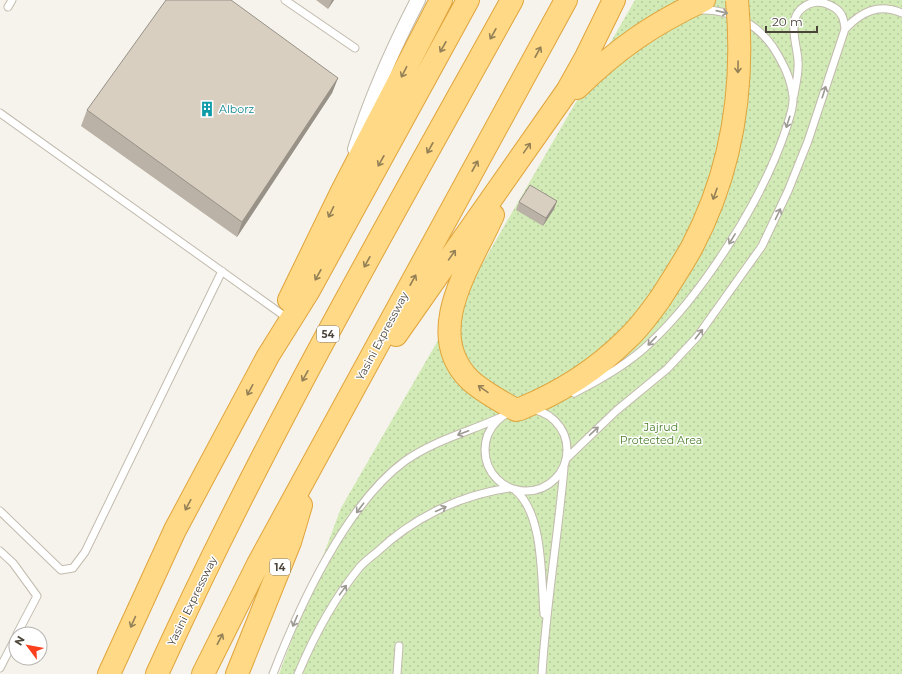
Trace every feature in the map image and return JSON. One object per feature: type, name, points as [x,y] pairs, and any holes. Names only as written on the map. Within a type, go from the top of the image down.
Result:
[{"type":"highway","points":[[268,356],[297,283],[342,191],[441,0]]},
{"type":"highway","points":[[109,674],[175,530],[268,356],[308,292],[468,0]]},
{"type":"highway","name":"Yasini Expressway","points":[[157,674],[276,429],[512,0]]},
{"type":"highway","name":"Yasini Expressway","points":[[202,674],[258,564],[566,0]]},
{"type":"highway","points":[[586,57],[614,0]]},
{"type":"highway","points":[[334,425],[552,112],[623,0]]},
{"type":"highway","points":[[552,112],[590,74],[622,47],[654,26],[704,0]]},
{"type":"highway","points":[[514,166],[453,300],[449,317],[449,336],[459,367],[470,379],[516,411],[554,394],[612,353],[628,339],[660,299],[692,248],[707,215],[728,155],[733,128],[738,92],[739,43],[737,0]]},
{"type":"highway","name":"14","points":[[237,674],[290,542],[317,457]]},
{"type":"street","points":[[342,191],[368,109],[389,57],[418,0]]},
{"type":"lane","points":[[8,8],[12,0]]},
{"type":"lane","points":[[285,0],[355,48]]},
{"type":"lane","points":[[567,396],[599,380],[649,344],[686,304],[748,213],[764,182],[781,143],[790,115],[799,63],[793,30],[795,17],[802,7],[815,1],[827,4],[837,9],[844,18],[845,30]]},
{"type":"lane","points":[[298,674],[309,648],[330,609],[360,567],[396,534],[431,514],[463,499],[491,490],[512,489],[527,491],[539,489],[550,484],[558,476],[565,462],[616,411],[667,369],[697,337],[762,246],[788,191],[808,141],[845,30],[856,17],[868,11],[883,9],[902,13]]},
{"type":"lane","points":[[683,10],[710,10],[726,12],[745,20],[757,29],[769,41],[789,75],[793,98]]},
{"type":"lane","points":[[0,113],[283,315]]},
{"type":"lane","points":[[0,511],[61,570],[73,568],[85,552],[222,271]]},
{"type":"lane","points":[[274,674],[300,610],[326,560],[361,507],[383,482],[405,461],[434,444],[516,411],[554,401]]},
{"type":"lane","points":[[542,674],[545,624],[558,536],[565,462],[568,447],[565,435],[551,416],[540,411],[516,411],[490,429],[486,442],[485,456],[489,469],[498,480],[523,496],[532,513],[537,538],[545,624]]},
{"type":"lane","points":[[0,551],[13,563],[37,596],[22,626]]},
{"type":"lane","points":[[397,674],[398,646]]},
{"type":"lane","points":[[0,668],[8,652]]},
{"type":"green space","name":"Jajrud Protected Area","points":[[635,0],[902,0],[902,674],[279,674],[341,508]]},
{"type":"building","name":"Alborz","points":[[166,0],[231,0],[338,78],[242,222],[87,110]]},
{"type":"building","points":[[530,185],[557,201],[546,218],[519,202]]},
{"type":"place","name":"Alborz","points":[[207,109]]}]
